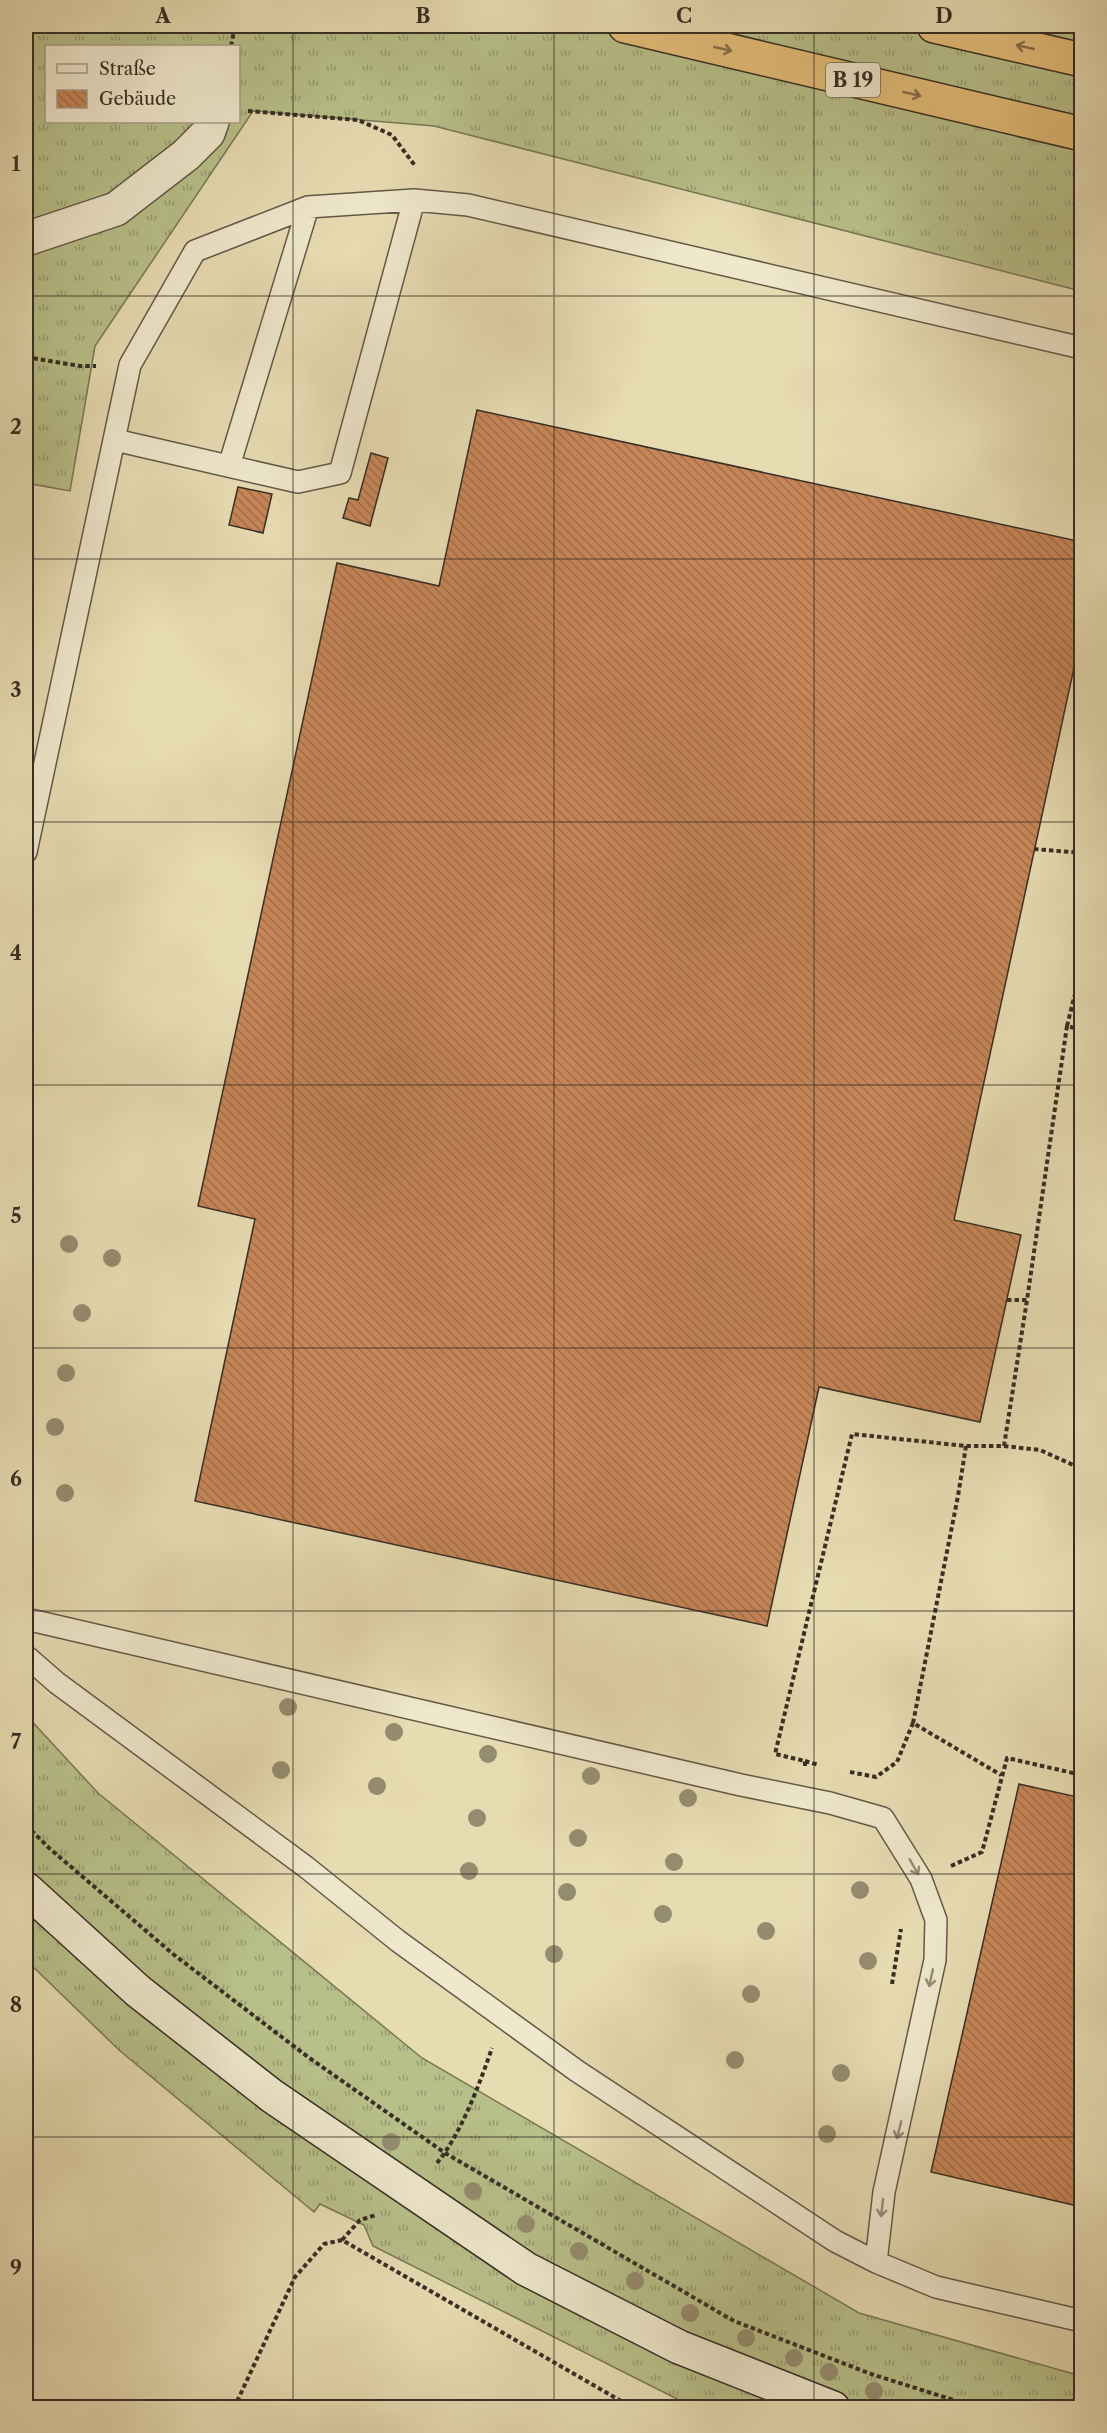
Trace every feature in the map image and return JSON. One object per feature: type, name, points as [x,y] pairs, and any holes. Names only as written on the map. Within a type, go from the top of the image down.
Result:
[{"type":"highway","name":"B 19","points":[[625,26],[1082,134]]},
{"type":"highway","points":[[933,26],[1082,60]]},
{"type":"street","points":[[26,239],[116,209],[186,155],[208,133],[212,123]]},
{"type":"street","points":[[26,1889],[138,1991],[272,2096],[526,2269],[679,2348],[833,2408]]},
{"type":"lane","points":[[115,440],[298,482],[340,473],[414,200]]},
{"type":"lane","points":[[26,852],[130,365],[195,251],[308,207],[414,200],[468,205],[1082,348]]},
{"type":"lane","points":[[229,466],[308,207]]},
{"type":"lane","points":[[26,1619],[245,1672],[883,1818],[921,1879],[936,1920],[935,1960],[884,2192],[876,2262]]},
{"type":"lane","points":[[26,1656],[57,1683],[306,1867],[398,1941],[577,2071],[835,2241],[876,2262],[936,2287],[1082,2322]]},
{"type":"path","points":[[231,45],[236,26]]},
{"type":"path","points":[[243,111],[358,120],[392,135],[420,172]]},
{"type":"path","points":[[26,357],[80,366],[130,365]]},
{"type":"path","points":[[1034,849],[1082,853]]},
{"type":"path","points":[[1004,1446],[1066,1026],[1082,966]]},
{"type":"path","points":[[1066,1026],[1082,1030]]},
{"type":"path","points":[[1007,1300],[1027,1300]]},
{"type":"path","points":[[826,1767],[775,1754],[852,1434],[966,1446],[1004,1446],[1040,1450],[1082,1469]]},
{"type":"path","points":[[846,1772],[876,1777],[897,1762],[913,1723],[966,1446]]},
{"type":"path","points":[[913,1723],[1001,1775]]},
{"type":"path","points":[[921,1879],[982,1852],[1007,1758],[1082,1775]]},
{"type":"path","points":[[798,1797],[805,1761]]},
{"type":"path","points":[[26,1825],[49,1848],[173,1954],[308,2056],[446,2153],[734,2321],[871,2374],[979,2408]]},
{"type":"path","points":[[892,1984],[902,1919]]},
{"type":"path","points":[[433,2168],[446,2153],[484,2071],[502,2016]]},
{"type":"path","points":[[234,2408],[295,2277],[324,2244],[342,2240],[360,2220],[369,2217]]},
{"type":"path","points":[[342,2240],[633,2408]]},
{"type":"green space","points":[[26,26],[1081,26],[1081,291],[434,126],[253,111],[95,346],[70,491],[26,483]]},
{"type":"green space","points":[[26,1715],[98,1793],[422,2058],[859,2313],[1081,2376],[1081,2407],[693,2407],[373,2246],[364,2225],[320,2204],[314,2212],[119,2050],[26,1960]]},
{"type":"building","points":[[477,410],[1082,542],[1082,631],[954,1220],[1021,1235],[980,1422],[819,1387],[767,1626],[195,1501],[255,1219],[198,1206],[337,563],[439,586]]},
{"type":"building","points":[[371,453],[388,458],[370,526],[343,518],[349,498],[358,500]]},
{"type":"building","points":[[238,487],[272,494],[263,533],[229,525]]},
{"type":"building","points":[[1019,1784],[1082,1798],[1082,2207],[931,2172]]}]
